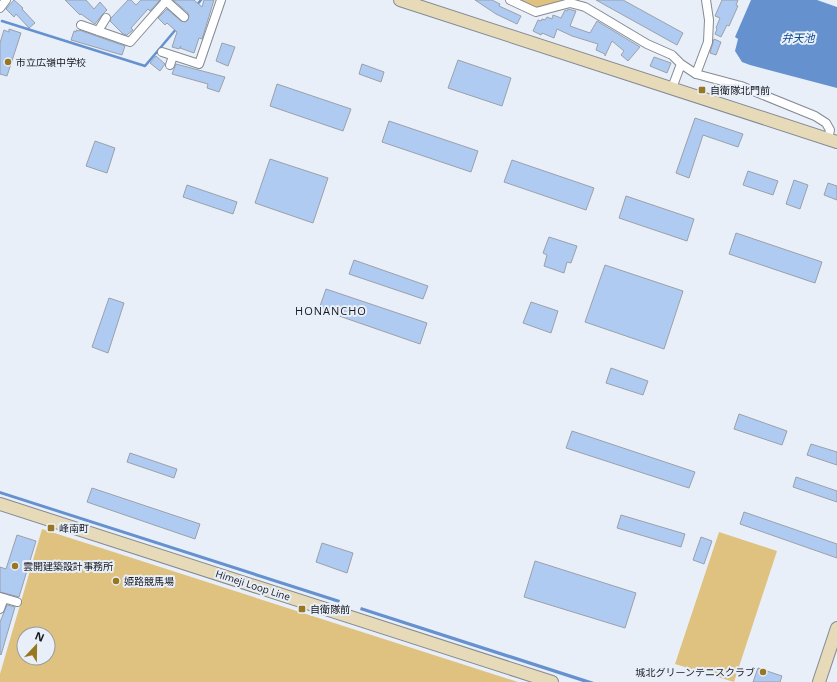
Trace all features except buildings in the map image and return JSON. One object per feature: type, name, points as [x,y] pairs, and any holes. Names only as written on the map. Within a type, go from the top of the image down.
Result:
[{"type":"main road","points":[[400,0],[833,140]]},
{"type":"main road","name":"Himeji Loop Line","points":[[0,504],[552,682]]},
{"type":"main road","points":[[819,682],[837,628]]},
{"type":"street","points":[[0,8],[6,0]]},
{"type":"street","points":[[81,25],[130,42],[166,0],[184,17]]},
{"type":"street","points":[[162,52],[199,64],[221,0]]},
{"type":"street","points":[[510,0],[536,12],[570,2],[585,7],[647,44],[672,55],[681,64],[696,74],[741,86],[815,116],[826,123],[833,140]]},
{"type":"street","points":[[696,74],[708,42],[709,20],[706,0]]},
{"type":"street","points":[[98,31],[106,18]]},
{"type":"street","points":[[170,65],[173,56]]},
{"type":"street","points":[[672,88],[681,64]]},
{"type":"street","points":[[0,609],[2,597],[17,602]]},
{"type":"shaded area","points":[[516,0],[564,0],[564,2],[533,9]]},
{"type":"shaded area","name":"姫路競馬場","points":[[42,529],[518,682],[0,682],[0,674]]},
{"type":"shaded area","points":[[719,532],[777,551],[734,682],[675,664]]},
{"type":"water","name":"弁天池","points":[[751,0],[817,0],[837,7],[837,88],[742,62],[735,51],[738,39],[735,37]]},
{"type":"water","points":[[0,491],[340,600],[339,603],[0,494]]},
{"type":"water","points":[[361,607],[594,682],[583,682],[360,610]]},
{"type":"waterway","points":[[196,6],[201,0]]},
{"type":"waterway","points":[[2,21],[145,66],[177,28]]},
{"type":"place","name":"市立広嶺中学校","points":[[8,62]]},
{"type":"place","name":"自衛隊北門前","points":[[702,90]]},
{"type":"place","name":"峰南町","points":[[51,528]]},
{"type":"place","name":"雲開建築設計事務所","points":[[15,566]]},
{"type":"place","name":"姫路競馬場","points":[[116,581]]},
{"type":"place","name":"自衛隊前","points":[[302,609]]},
{"type":"place","name":"城北グリーンテニスクラブ","points":[[763,672]]},
{"type":"district","name":"HONANCHO","points":[[331,311]]}]
